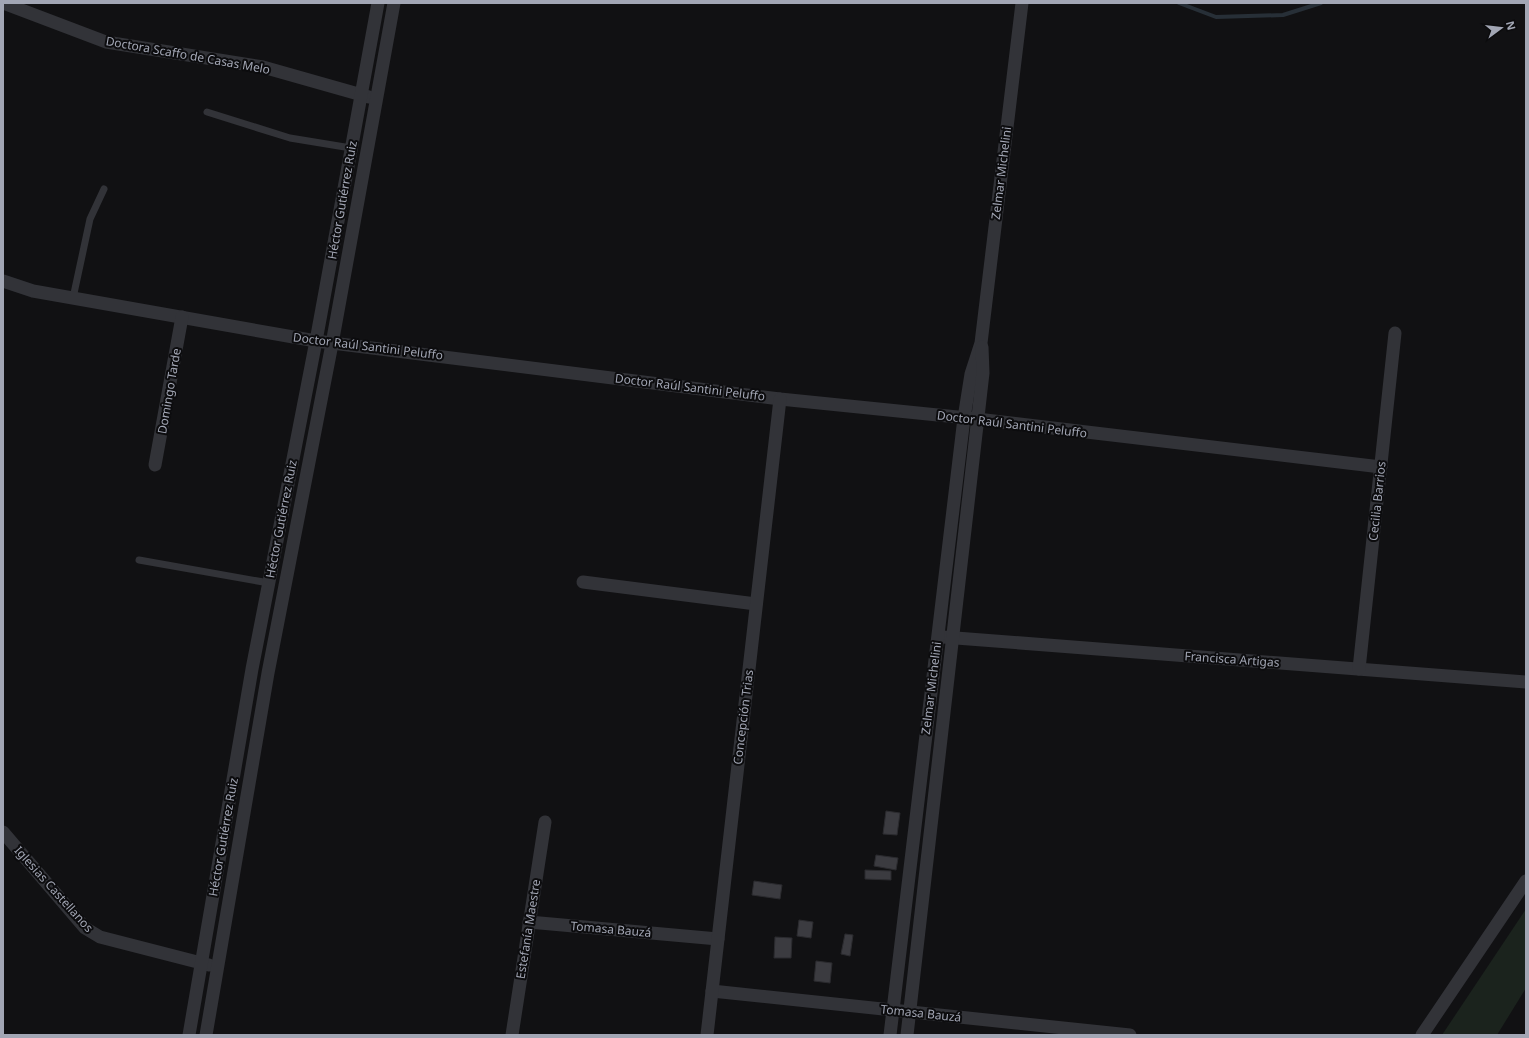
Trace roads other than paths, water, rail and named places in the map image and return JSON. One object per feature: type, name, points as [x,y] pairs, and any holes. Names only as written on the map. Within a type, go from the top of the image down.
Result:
[{"type":"street","name":"Doctora Scaffo de Casas Melo","points":[[3,3],[106,42],[263,67],[361,95],[377,98]]},
{"type":"street","name":"Héctor Gutiérrez Ruiz","points":[[189,1035],[252,670],[316,340],[378,3]]},
{"type":"street","name":"Héctor Gutiérrez Ruiz","points":[[206,1035],[268,672],[394,3]]},
{"type":"street","name":"Zelmar Michelini","points":[[907,1035],[983,373],[981,343],[1022,3]]},
{"type":"street","name":"Doctor Raúl Santini Peluffo","points":[[3,281],[33,291],[316,340],[780,399],[977,419],[1381,467]]},
{"type":"street","name":"Domingo Tarde","points":[[155,465],[182,317]]},
{"type":"street","name":"Cecilia Barrios","points":[[1359,669],[1395,332]]},
{"type":"street","name":"Zelmar Michelini","points":[[890,1035],[964,418],[971,374],[981,343]]},
{"type":"street","name":"Concepción Trias","points":[[707,1035],[780,399]]},
{"type":"street","points":[[583,582],[756,604]]},
{"type":"street","name":"Francisca Artigas","points":[[937,636],[1526,682]]},
{"type":"street","name":"Estefanía Maestre","points":[[512,1035],[544,822]]},
{"type":"street","name":"Iglesias Castellanos","points":[[3,832],[85,928],[92,933],[105,939],[218,968]]},
{"type":"street","points":[[1422,1035],[1526,881]]},
{"type":"street","name":"Tomasa Bauzá","points":[[529,922],[718,939]]},
{"type":"street","name":"Tomasa Bauzá","points":[[712,991],[1130,1035]]},
{"type":"lane","points":[[207,112],[290,138],[351,148]]},
{"type":"lane","points":[[73,298],[90,219],[104,189]]},
{"type":"lane","points":[[139,560],[269,583]]},
{"type":"waterway","points":[[1179,3],[1216,17],[1283,15],[1321,3]]}]
